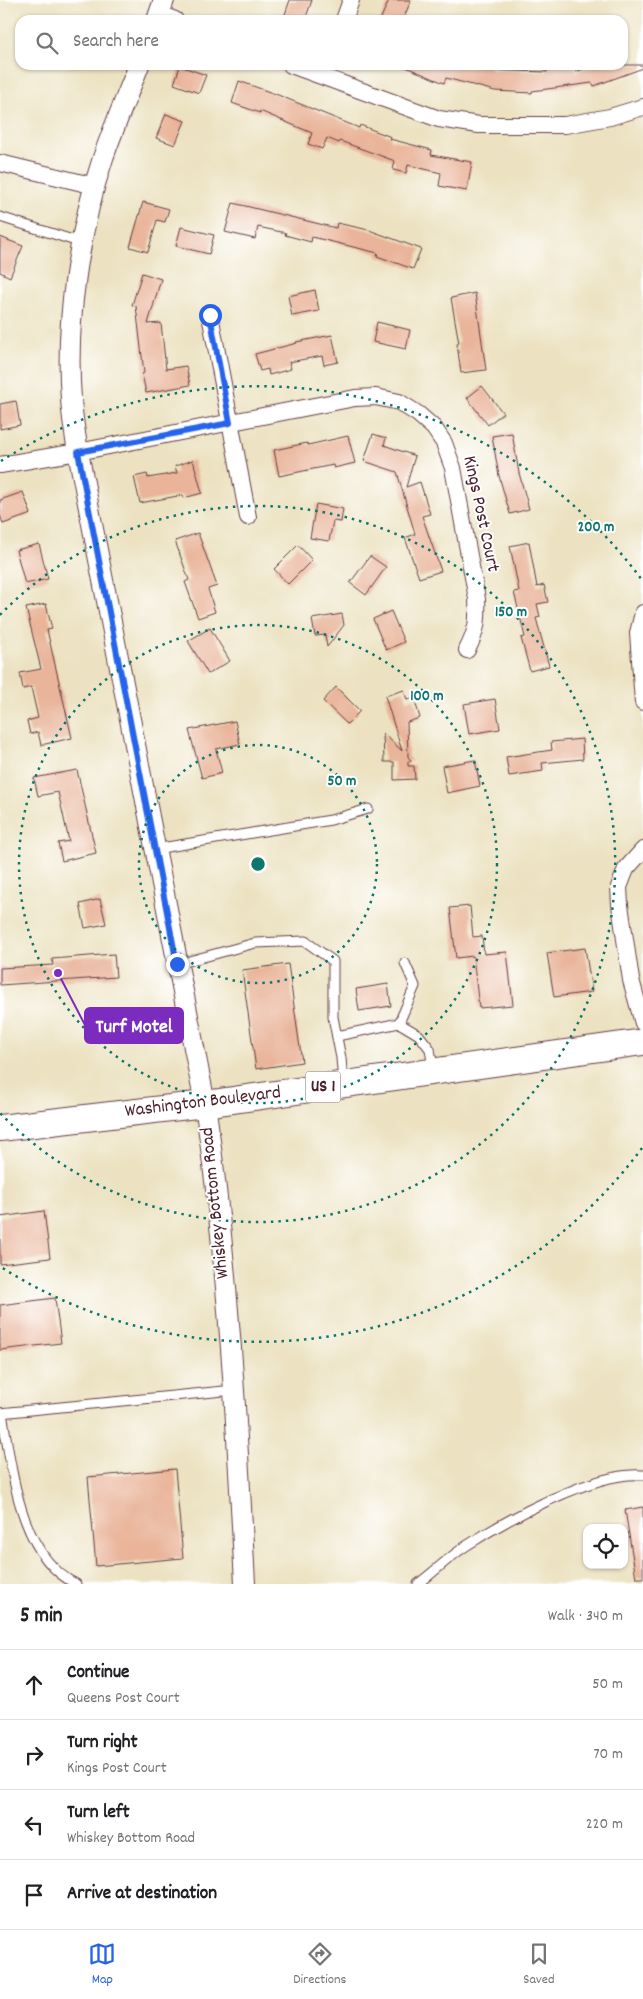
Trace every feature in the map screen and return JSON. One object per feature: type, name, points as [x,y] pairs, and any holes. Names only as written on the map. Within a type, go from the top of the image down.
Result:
[{"type":"main road","name":"Washington Boulevard","points":[[0,1128],[205,1104],[643,1042]]},
{"type":"street","points":[[346,15],[351,0]]},
{"type":"street","name":"Whiskey Bottom Road","points":[[137,70],[104,157],[82,244],[73,302],[70,356],[71,399],[78,452],[205,1104],[219,1217],[234,1390],[245,1584]]},
{"type":"street","points":[[325,71],[439,119],[479,125],[565,125],[610,117],[643,107]]},
{"type":"street","points":[[0,163],[96,186]]},
{"type":"street","points":[[210,315],[248,517]]},
{"type":"street","name":"Kings Post Court","points":[[0,464],[78,452],[355,398],[376,397],[399,402],[418,414],[434,428],[444,443],[454,468],[478,618],[475,636],[467,650]]},
{"type":"street","points":[[643,613],[638,633],[643,702]]},
{"type":"street","points":[[643,850],[626,870],[619,887],[631,980],[643,1023]]},
{"type":"lane","points":[[0,217],[82,244]]},
{"type":"lane","points":[[155,848],[330,820],[368,809]]},
{"type":"lane","points":[[177,964],[255,943],[304,941],[333,961],[333,1017],[343,1084]]},
{"type":"lane","points":[[399,1023],[414,986],[405,963]]},
{"type":"lane","points":[[337,1036],[399,1023],[419,1036],[430,1049],[434,1072]]},
{"type":"lane","points":[[76,1584],[54,1569],[29,1532],[17,1499],[1,1413],[234,1390]]},
{"type":"lane","points":[[418,1584],[467,1545],[538,1506],[593,1483],[621,1476],[643,1475]]},
{"type":"building","points":[[290,0],[312,0],[307,15],[285,15]]},
{"type":"building","points":[[389,0],[411,0],[405,15],[382,15]]},
{"type":"building","points":[[628,65],[643,65],[643,68],[594,86],[592,83],[532,91],[532,93],[495,91],[446,78],[444,83],[413,70],[547,72],[547,70],[576,70],[576,72],[581,70],[628,70]]},
{"type":"building","points":[[179,70],[192,70],[206,75],[199,93],[174,84]]},
{"type":"building","points":[[239,81],[359,128],[360,125],[391,137],[390,139],[432,150],[431,155],[472,162],[467,191],[439,186],[441,173],[408,165],[406,173],[393,170],[395,161],[340,141],[339,143],[327,138],[322,149],[308,144],[312,133],[260,111],[260,113],[232,103]]},
{"type":"building","points":[[166,114],[185,121],[175,145],[156,138]]},
{"type":"building","points":[[143,202],[169,209],[165,222],[157,220],[148,252],[130,247]]},
{"type":"building","points":[[233,203],[336,228],[337,223],[369,230],[421,249],[413,269],[377,256],[378,253],[312,237],[311,242],[285,235],[286,233],[258,227],[255,239],[225,232]]},
{"type":"building","points":[[181,227],[214,235],[209,254],[176,246]]},
{"type":"building","points":[[0,237],[23,246],[10,277],[0,272]]},
{"type":"building","points":[[142,273],[161,279],[148,324],[161,323],[166,369],[186,366],[190,385],[146,393],[142,374],[144,373],[136,306],[132,305]]},
{"type":"building","points":[[315,290],[319,311],[292,316],[288,296]]},
{"type":"building","points":[[475,293],[486,370],[461,373],[457,344],[459,343],[451,298]]},
{"type":"building","points":[[377,322],[410,330],[406,349],[373,342]]},
{"type":"building","points":[[332,335],[338,362],[324,365],[322,356],[289,362],[291,369],[269,375],[268,369],[260,371],[255,354],[296,342]]},
{"type":"building","points":[[482,386],[503,413],[488,425],[467,398]]},
{"type":"building","points":[[16,401],[20,425],[0,429],[0,404]]},
{"type":"building","points":[[512,433],[519,473],[529,509],[510,514],[499,476],[492,436]]},
{"type":"building","points":[[373,434],[386,438],[384,445],[415,456],[406,487],[420,482],[430,514],[422,516],[441,571],[419,578],[405,538],[415,534],[397,472],[364,461]]},
{"type":"building","points":[[348,436],[355,463],[334,468],[333,465],[279,476],[274,450]]},
{"type":"building","points":[[193,460],[202,493],[184,498],[183,495],[140,503],[134,477],[147,474],[148,478],[177,473],[175,466]]},
{"type":"building","points":[[23,492],[31,514],[3,524],[0,514],[0,500]]},
{"type":"building","points":[[316,504],[343,509],[341,522],[333,521],[329,541],[310,538]]},
{"type":"building","points":[[198,533],[217,586],[208,589],[215,612],[198,618],[185,582],[189,580],[175,541]]},
{"type":"building","points":[[529,542],[537,587],[544,585],[548,602],[537,604],[540,617],[536,618],[549,666],[530,671],[521,638],[525,637],[514,592],[519,591],[510,546]]},
{"type":"building","points":[[39,544],[48,579],[25,584],[16,550]]},
{"type":"building","points":[[298,545],[312,560],[288,584],[274,569]]},
{"type":"building","points":[[370,556],[386,567],[366,595],[350,583]]},
{"type":"building","points":[[46,604],[52,629],[47,630],[72,738],[41,745],[38,732],[30,734],[27,721],[38,718],[31,687],[23,689],[20,673],[41,669],[26,608]]},
{"type":"building","points":[[391,611],[404,642],[386,650],[373,619]]},
{"type":"building","points":[[342,614],[344,625],[327,647],[325,635],[315,636],[312,619]]},
{"type":"building","points":[[210,628],[230,661],[208,674],[188,641]]},
{"type":"building","points":[[336,687],[360,711],[347,724],[323,701]]},
{"type":"building","points":[[404,690],[407,700],[414,698],[420,718],[407,722],[408,757],[412,761],[408,761],[408,766],[414,766],[415,779],[394,780],[394,762],[384,762],[383,733],[402,751],[385,696]]},
{"type":"building","points":[[495,699],[500,729],[469,734],[464,704]]},
{"type":"building","points":[[235,721],[240,744],[216,749],[222,773],[202,778],[189,730]]},
{"type":"building","points":[[582,739],[583,759],[542,763],[543,771],[509,776],[506,757],[552,750],[551,742]]},
{"type":"building","points":[[475,760],[480,786],[447,793],[442,766]]},
{"type":"building","points":[[77,770],[96,853],[62,861],[58,843],[69,841],[58,792],[38,796],[34,778]]},
{"type":"building","points":[[100,899],[106,924],[85,928],[80,904]]},
{"type":"building","points":[[470,906],[473,937],[482,936],[484,954],[507,952],[513,1005],[479,1008],[473,956],[456,958],[450,908]]},
{"type":"building","points":[[585,948],[592,992],[554,997],[547,953]]},
{"type":"building","points":[[114,954],[116,977],[0,985],[0,968],[53,965],[52,959]]},
{"type":"building","points":[[288,964],[302,1062],[256,1069],[242,970]]},
{"type":"building","points":[[388,984],[391,1006],[359,1011],[356,989]]},
{"type":"building","points":[[44,1211],[50,1258],[0,1264],[0,1217]]},
{"type":"building","points":[[55,1298],[61,1343],[0,1350],[0,1305]]},
{"type":"building","points":[[175,1469],[183,1558],[96,1566],[88,1477]]},
{"type":"building","points":[[643,1507],[643,1578],[636,1578],[625,1510]]},
{"type":"place","name":"Turf Motel","points":[[58,973]]},
{"type":"route","points":[[177,964],[78,452],[230,423],[210,315]]}]
